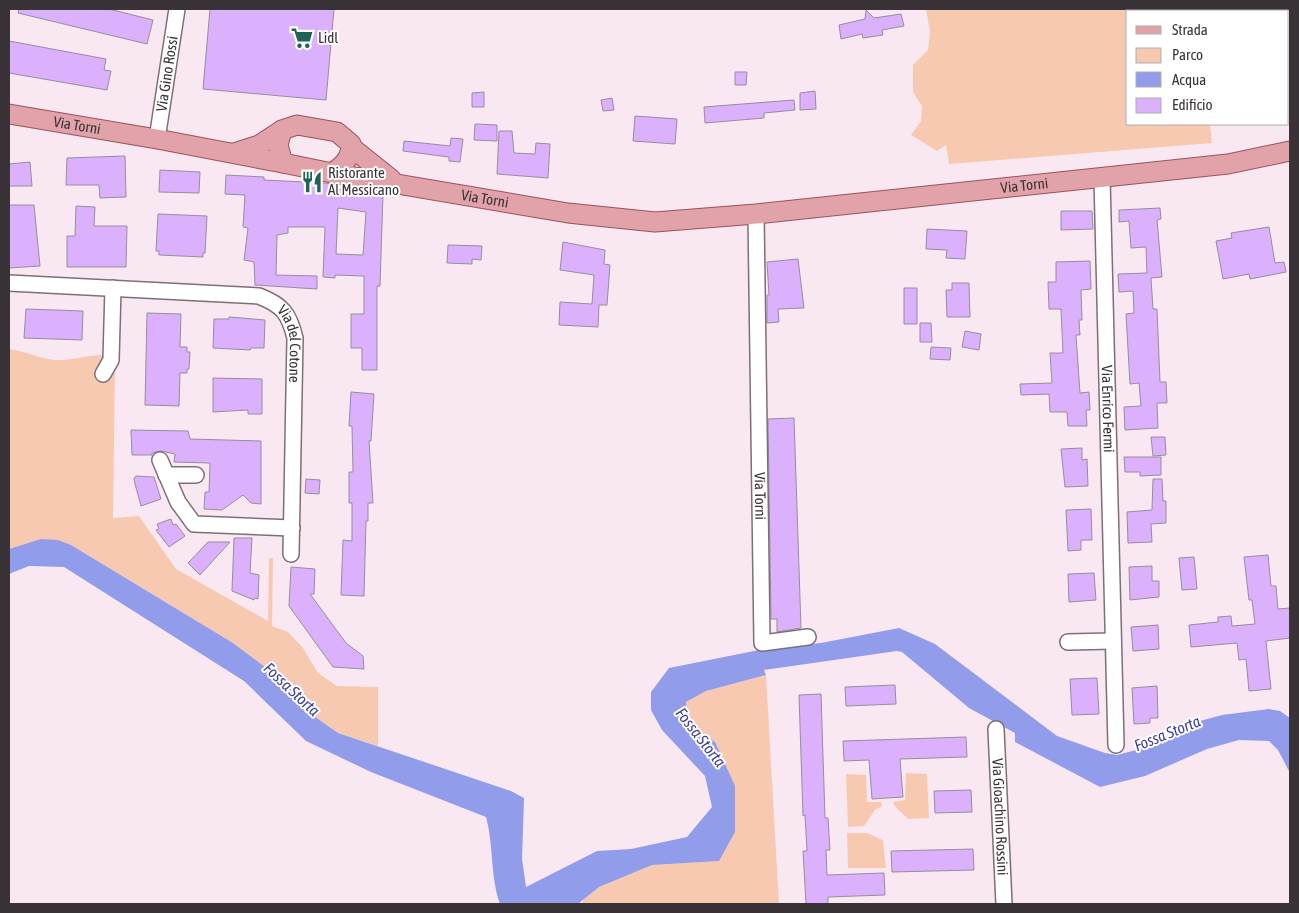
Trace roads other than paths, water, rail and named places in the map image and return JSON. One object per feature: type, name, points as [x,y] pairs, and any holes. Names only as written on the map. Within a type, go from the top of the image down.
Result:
[{"type":"main road","name":"Via Torni","points":[[9,114],[234,153],[332,173],[568,213],[655,222],[756,214],[1228,164],[1290,151]]},
{"type":"main road","name":"Via Torni","points":[[234,153],[259,145],[282,130],[298,125],[337,132],[394,182]]},
{"type":"main road","points":[[282,130],[278,145],[283,163]]},
{"type":"main road","points":[[332,173],[343,165],[349,156],[351,146]]},
{"type":"street","name":"Via Gino Rossi","points":[[157,139],[177,9]]},
{"type":"street","name":"Via Enrico Fermi","points":[[1102,178],[1116,745]]},
{"type":"street","name":"Via Torni","points":[[756,214],[762,643],[808,637]]},
{"type":"street","name":"Via del Cotone","points":[[9,283],[259,296],[276,303],[291,320],[294,338],[291,554]]},
{"type":"street","points":[[103,374],[111,360],[112,288]]},
{"type":"street","points":[[160,460],[178,502],[194,524],[292,528]]},
{"type":"street","points":[[166,475],[196,475]]},
{"type":"street","points":[[1068,642],[1113,641]]},
{"type":"street","name":"Via Gioachino Rossini","points":[[996,729],[1004,904]]},
{"type":"water","name":"Fossa Storta","points":[[41,539],[58,540],[71,545],[233,643],[281,679],[318,719],[338,733],[511,791],[524,798],[522,859],[526,887],[597,851],[631,849],[687,837],[712,807],[705,776],[662,730],[651,710],[651,692],[669,668],[769,648],[821,643],[899,628],[935,644],[1057,736],[1105,753],[1117,755],[1136,750],[1200,721],[1222,715],[1269,709],[1280,711],[1290,718],[1290,773],[1278,750],[1269,741],[1239,740],[1207,749],[1145,776],[1100,787],[1015,742],[1015,733],[969,708],[902,652],[897,651],[764,670],[766,675],[706,691],[686,702],[686,721],[715,742],[735,786],[735,832],[719,861],[652,865],[599,887],[578,904],[500,904],[495,883],[486,817],[371,772],[306,741],[244,681],[64,567],[29,566],[9,574],[9,549]]},
{"type":"place","name":"Lidl","points":[[302,38]]},
{"type":"place","name":"Ristorante Al Messicano","points":[[312,182]]}]
